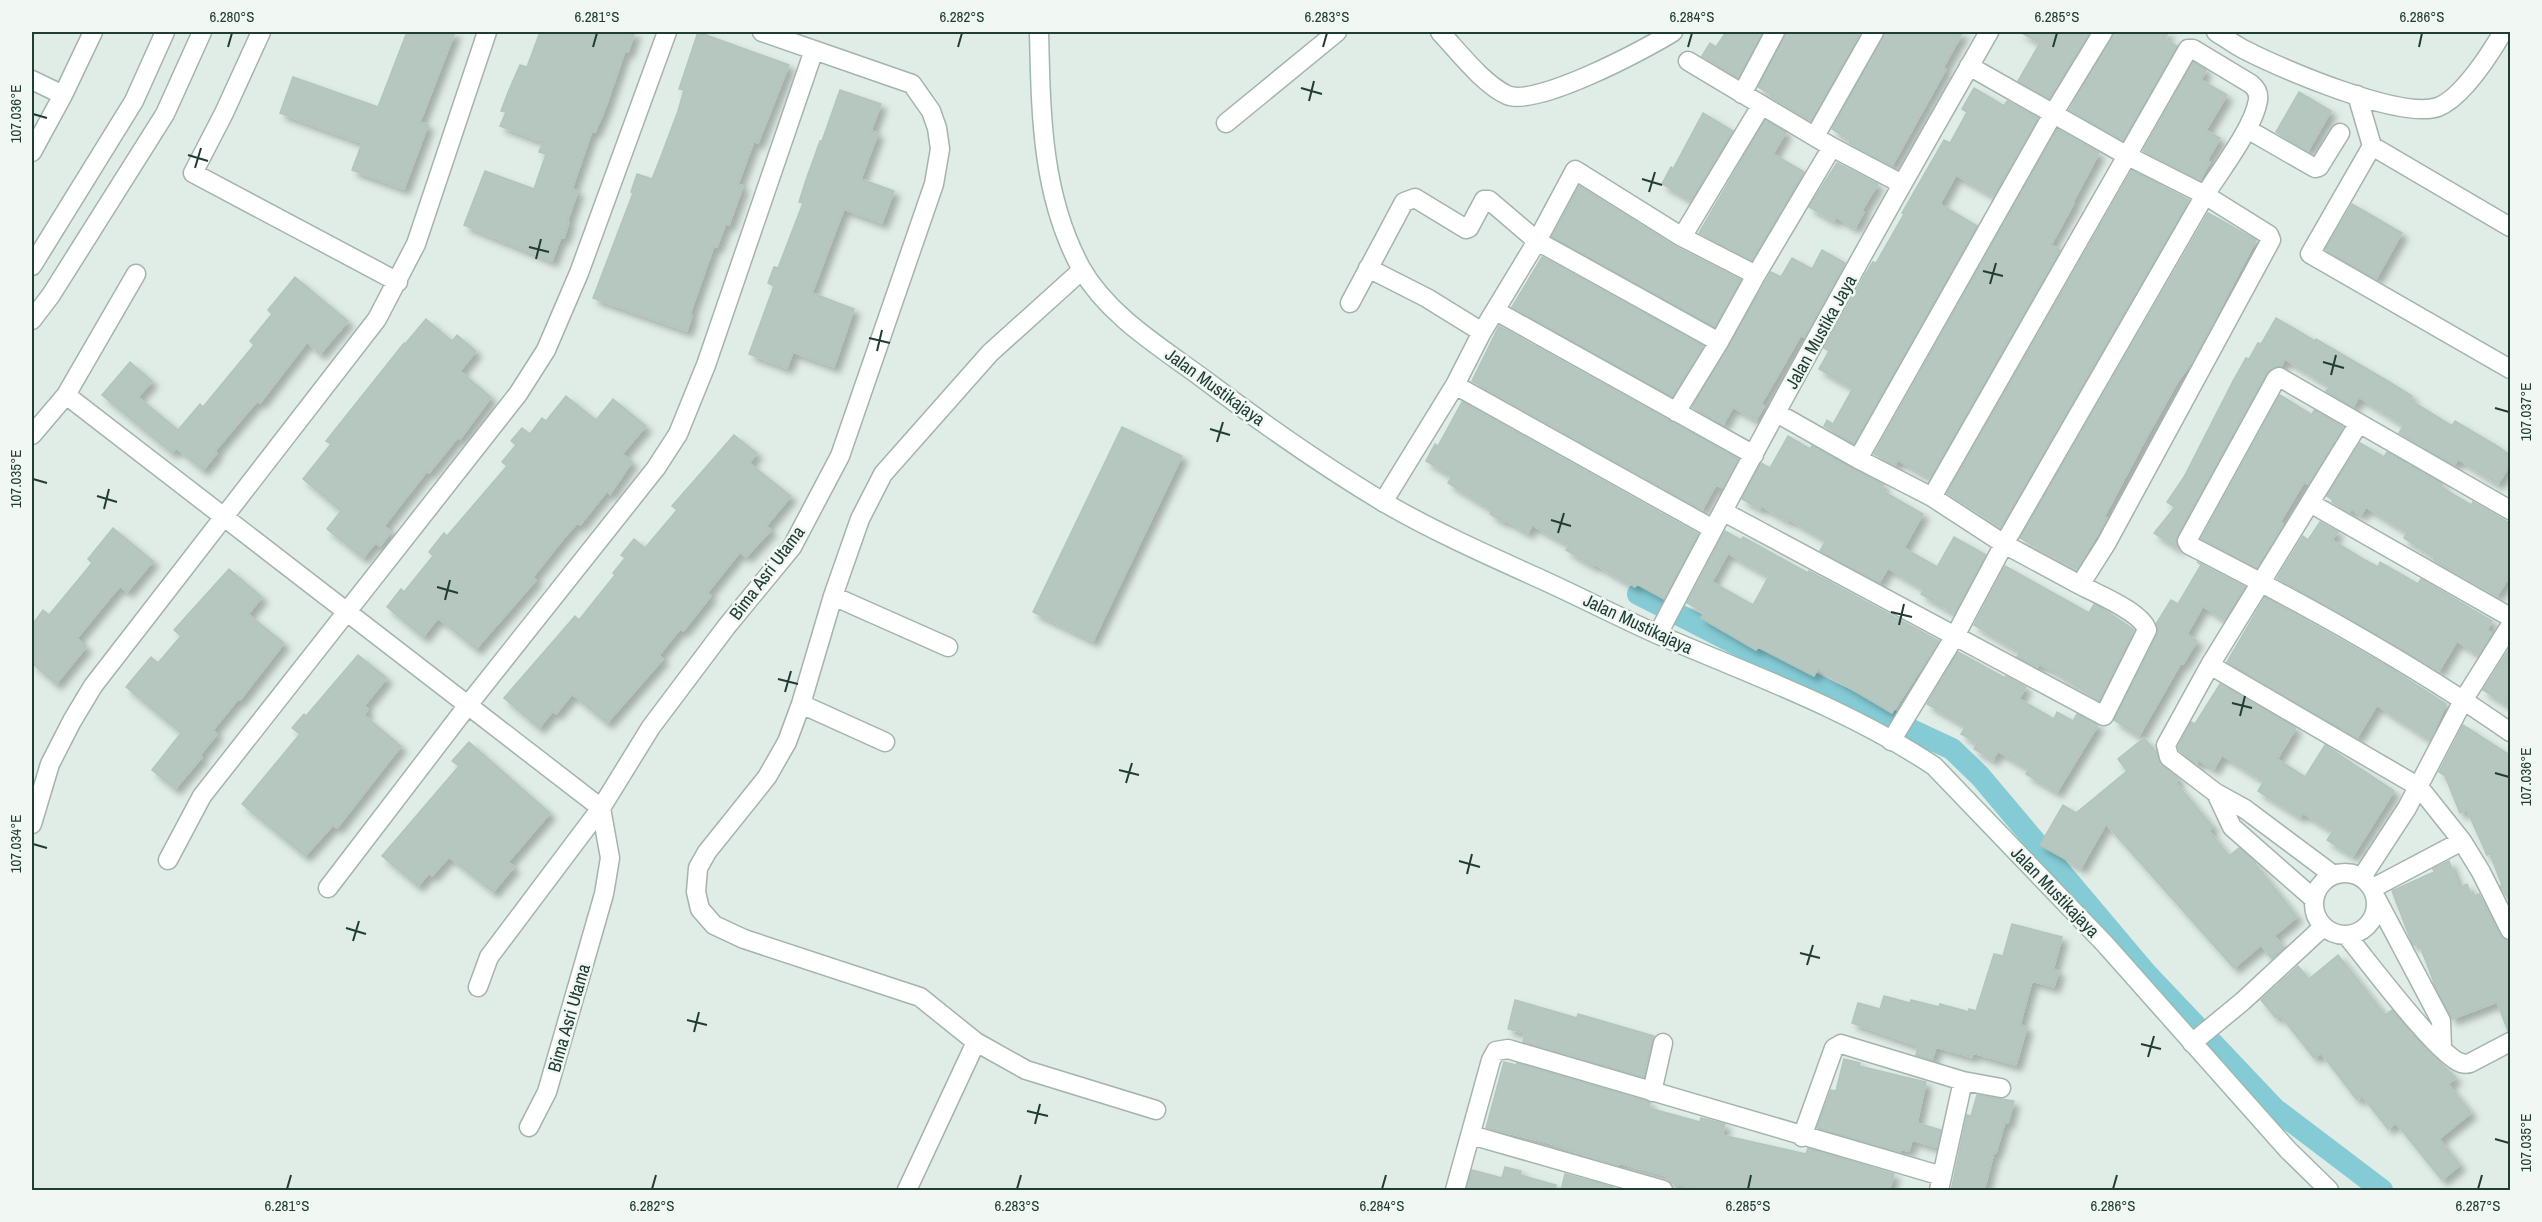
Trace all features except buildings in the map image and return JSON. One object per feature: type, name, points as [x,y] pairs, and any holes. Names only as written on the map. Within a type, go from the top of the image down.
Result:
[{"type":"street","points":[[32,152],[63,95],[93,32]]},
{"type":"street","points":[[32,266],[134,101],[165,32]]},
{"type":"street","points":[[32,320],[51,295],[165,114],[201,32]]},
{"type":"street","points":[[261,32],[224,113],[193,173],[398,282]]},
{"type":"street","points":[[32,824],[50,764],[93,686],[377,320],[416,244],[487,32]]},
{"type":"street","points":[[168,860],[202,796],[519,394],[546,350],[579,273],[667,32]]},
{"type":"street","name":"Bima Asri Utama","points":[[530,1127],[547,1092],[604,894],[610,858],[601,808],[651,727],[792,547],[812,512],[840,456],[934,184],[940,148],[937,128],[931,111],[912,84],[762,32]]},
{"type":"street","name":"Jalan Mustikajaya","points":[[1039,32],[1043,147],[1052,192],[1064,230],[1082,270],[1104,298],[1131,325],[1221,392],[1383,502],[1439,533],[1658,634],[1803,695],[1934,766],[2105,944],[2288,1150],[2329,1191]]},
{"type":"street","points":[[1226,123],[1336,32]]},
{"type":"street","points":[[1440,32],[1494,87],[1510,97],[1537,94],[1573,81],[1657,42],[1673,32]]},
{"type":"street","points":[[1742,94],[1774,32]]},
{"type":"street","points":[[1815,136],[1874,32]]},
{"type":"street","name":"Jalan Mustika Jaya","points":[[1658,634],[1902,184],[1989,32]]},
{"type":"street","points":[[1858,459],[2053,114],[2103,32]]},
{"type":"street","points":[[2216,32],[2255,55],[2357,95],[2402,106],[2437,107],[2456,95],[2466,84],[2503,32]]},
{"type":"street","points":[[1891,741],[1955,636],[2004,544],[2205,195],[2247,129],[2258,103],[2255,88],[2193,49],[2188,49],[1932,497]]},
{"type":"street","points":[[328,888],[468,705],[656,468],[678,434],[706,365],[814,50]]},
{"type":"street","points":[[1688,61],[1832,147],[1902,184]]},
{"type":"street","points":[[1969,66],[2126,155],[2205,195],[2270,235],[2271,240],[2106,544],[2080,585]]},
{"type":"street","points":[[32,80],[63,95]]},
{"type":"street","points":[[2357,95],[2372,146],[2511,227]]},
{"type":"street","points":[[1682,237],[1761,106]]},
{"type":"street","points":[[2247,129],[2315,168],[2319,167],[2340,133]]},
{"type":"street","points":[[2372,146],[2310,254],[2511,369]]},
{"type":"street","points":[[1676,412],[1832,147]]},
{"type":"street","points":[[1383,502],[1455,385],[1482,332],[1537,241],[1573,171],[1577,170],[1682,237],[1756,275]]},
{"type":"street","points":[[1350,303],[1404,202],[1414,198],[1466,230],[1484,200],[1489,200],[1537,241],[1719,342]]},
{"type":"street","points":[[1368,268],[1426,298],[1482,332]]},
{"type":"street","points":[[1082,270],[990,352],[883,474],[860,519],[787,742],[767,777],[707,852],[698,867],[696,892],[700,909],[714,926],[744,939],[920,997],[976,1042],[1026,1070],[1156,1110]]},
{"type":"street","points":[[32,435],[66,395],[136,274]]},
{"type":"street","points":[[1496,311],[1754,455]]},
{"type":"street","points":[[2511,510],[2279,377],[2187,541],[2261,581],[2464,699],[2511,732]]},
{"type":"street","points":[[1455,385],[1713,529]]},
{"type":"street","points":[[66,395],[601,808],[489,957],[478,987]]},
{"type":"street","points":[[1724,512],[2104,716],[2147,630],[2144,622],[2004,544],[1932,497],[1858,459],[1777,413]]},
{"type":"street","points":[[2332,874],[2245,809],[2216,793],[2169,757],[2166,745],[2210,665],[2359,423]]},
{"type":"street","points":[[2310,503],[2511,616]]},
{"type":"street","points":[[833,596],[948,647]]},
{"type":"street","points":[[2347,936],[2370,924],[2370,888],[2464,699],[2511,626]]},
{"type":"street","points":[[2210,665],[2419,787],[2462,841],[2511,930]]},
{"type":"street","points":[[801,704],[885,742]]},
{"type":"street","points":[[2216,793],[2232,827],[2314,899]]},
{"type":"street","points":[[2370,888],[2462,841]]},
{"type":"street","points":[[2442,1047],[2441,1021],[2370,888],[2346,872],[2332,874],[2320,885],[2314,899],[2315,914],[2323,927],[2347,936],[2426,1032],[2442,1047],[2463,1064],[2470,1063],[2511,1042]]},
{"type":"street","points":[[2192,1043],[2243,1001],[2323,927]]},
{"type":"street","points":[[907,1191],[976,1042]]},
{"type":"street","points":[[1652,1092],[1663,1043]]},
{"type":"street","points":[[1802,1137],[1834,1048],[1841,1044],[1963,1081],[2001,1088]]},
{"type":"street","points":[[1455,1191],[1491,1060],[1496,1051],[1508,1049],[1802,1137],[1941,1183],[1963,1081]]},
{"type":"street","points":[[1471,1135],[1663,1191]]},
{"type":"waterway","points":[[1638,594],[1832,693],[1952,749],[1980,776],[2146,973],[2275,1109],[2382,1190]]}]
